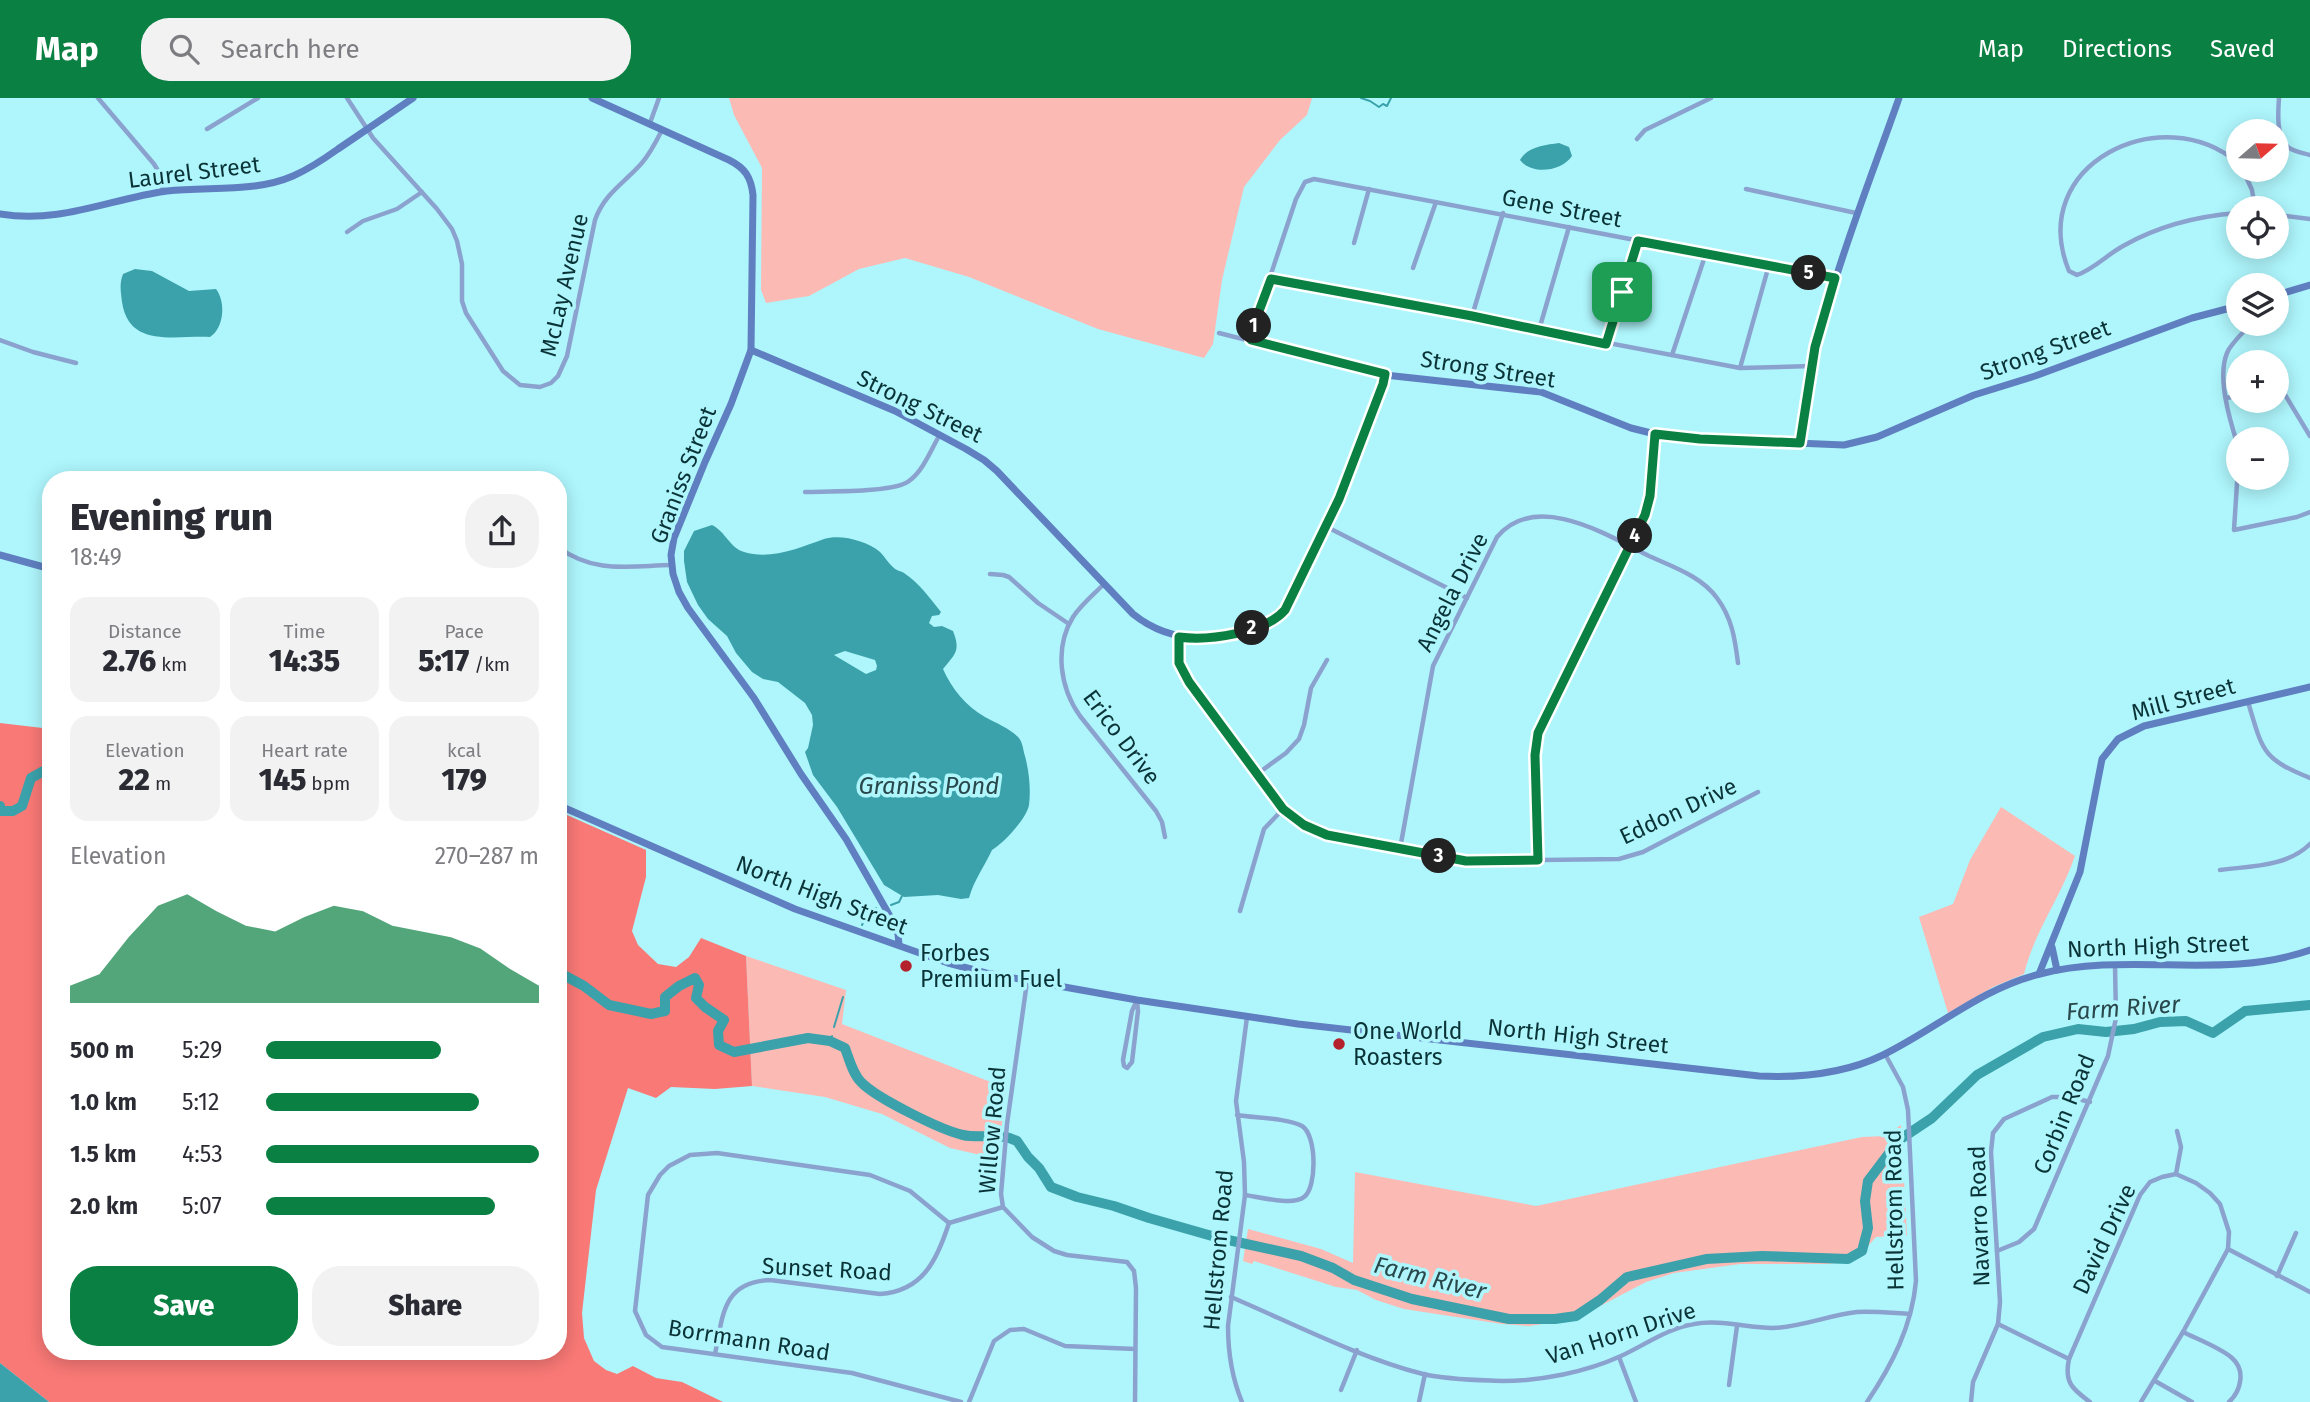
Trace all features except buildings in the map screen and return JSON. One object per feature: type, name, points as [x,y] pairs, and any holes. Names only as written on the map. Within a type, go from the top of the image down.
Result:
[{"type":"street","points":[[98,98],[154,164],[160,174],[163,192]]},
{"type":"street","points":[[207,129],[258,98]]},
{"type":"street","name":"McLay Avenue","points":[[347,98],[368,129],[447,222],[457,241],[462,264],[462,301],[466,313],[510,379],[520,385],[540,387],[554,381],[565,365],[598,210],[612,191],[649,155],[662,130]]},
{"type":"street","name":"Laurel Street","points":[[0,214],[33,217],[59,215],[163,192],[209,187],[251,187],[282,180],[305,170],[413,98]]},
{"type":"street","name":"Graniss Street","points":[[592,98],[737,164],[750,177],[753,195],[751,350],[674,538],[671,565],[675,584],[688,608],[760,706],[801,774],[846,838],[896,928],[900,945]]},
{"type":"street","points":[[649,124],[659,98]]},
{"type":"street","points":[[1637,139],[1645,130],[1711,98]]},
{"type":"street","points":[[1800,443],[1812,366],[1835,278],[1899,98]]},
{"type":"street","points":[[2279,98],[2280,133],[2288,148],[2310,155]]},
{"type":"street","points":[[2196,135],[2226,152]]},
{"type":"street","points":[[2087,161],[2068,190],[2060,221],[2063,254],[2069,271],[2073,274],[2083,273],[2112,252],[2160,229],[2226,215]]},
{"type":"street","name":"Gene Street","points":[[1271,279],[1301,188],[1310,179],[1503,213],[1835,278]]},
{"type":"street","points":[[1354,243],[1369,189]]},
{"type":"street","points":[[1746,189],[1856,214]]},
{"type":"street","points":[[347,232],[363,222],[397,209],[422,192]]},
{"type":"street","points":[[1413,268],[1436,202]]},
{"type":"street","points":[[1472,316],[1503,213]]},
{"type":"street","points":[[2289,216],[2310,219]]},
{"type":"street","points":[[1539,330],[1569,227]]},
{"type":"street","points":[[1606,344],[1638,241]]},
{"type":"street","points":[[1672,355],[1706,253]]},
{"type":"street","points":[[1740,368],[1769,265]]},
{"type":"street","points":[[1251,340],[1271,279],[1740,368],[1812,366]]},
{"type":"street","points":[[2289,291],[2310,284]]},
{"type":"street","name":"Strong Street","points":[[751,350],[884,406],[978,456],[990,465],[1103,585],[1140,620],[1179,637],[1200,638],[1258,627],[1274,620],[1290,601],[1351,470],[1385,374],[1541,392],[1631,428],[1655,434],[1844,445],[1866,441],[1974,395],[2035,376],[2192,318],[2226,309]]},
{"type":"street","points":[[1219,333],[1385,374]]},
{"type":"street","points":[[2228,350],[2240,336]]},
{"type":"street","points":[[0,340],[76,363]]},
{"type":"street","points":[[2226,360],[2226,398]]},
{"type":"street","points":[[2289,401],[2310,436]]},
{"type":"street","points":[[1538,860],[1535,755],[1538,733],[1648,506],[1655,434]]},
{"type":"street","points":[[804,492],[903,485],[919,470],[940,435]]},
{"type":"street","points":[[2237,490],[2234,530],[2310,512]]},
{"type":"street","name":"Angela Drive","points":[[1400,849],[1433,666],[1497,537],[1508,526],[1522,519],[1544,517],[1580,522],[1699,580],[1725,609],[1732,624],[1738,663]]},
{"type":"street","points":[[1326,527],[1467,598]]},
{"type":"street","points":[[567,553],[595,566],[671,565]]},
{"type":"street","points":[[0,555],[42,567]]},
{"type":"street","points":[[990,575],[1009,578],[1038,603],[1069,624]]},
{"type":"street","name":"Erico Drive","points":[[1103,585],[1069,624],[1062,660],[1064,682],[1070,701],[1080,716],[1156,811],[1166,837]]},
{"type":"street","name":"Eddon Drive","points":[[1179,637],[1177,655],[1182,670],[1283,809],[1304,825],[1327,835],[1466,861],[1619,859],[1634,856],[1758,792]]},
{"type":"street","points":[[1257,774],[1286,753],[1299,739],[1311,688],[1327,660]]},
{"type":"street","name":"Mill Street","points":[[2039,974],[2080,872],[2098,776],[2106,752],[2118,739],[2135,729],[2310,687]]},
{"type":"street","points":[[2248,702],[2266,754],[2310,778]]},
{"type":"street","name":"North High Street","points":[[567,809],[762,896],[968,969],[1027,982],[1247,1017],[1776,1077],[1796,1077],[1854,1067],[1885,1054],[1993,992],[2039,974],[2115,965],[2248,963],[2310,950]]},
{"type":"street","points":[[1240,911],[1264,830],[1283,809]]},
{"type":"street","points":[[2220,870],[2278,862],[2293,856],[2310,844]]},
{"type":"street","name":"Mill Street","points":[[2052,947],[2057,970]]},
{"type":"street","name":"Corbin Road","points":[[1997,1251],[2019,1242],[2034,1229],[2090,1102],[2111,1042],[2115,1022],[2115,965]]},
{"type":"street","name":"Willow Road","points":[[1027,982],[1007,1124],[1001,1194],[1003,1207],[1032,1237],[1054,1251],[1075,1256],[1123,1260],[1131,1266],[1136,1276],[1135,1402]]},
{"type":"street","points":[[1137,1000],[1132,1062],[1127,1068],[1123,1060],[1132,1011],[1137,1000]]},
{"type":"street","name":"Hellstrom Road","points":[[1242,1402],[1228,1348],[1231,1297],[1245,1195],[1237,1090],[1247,1017]]},
{"type":"street","name":"Hellstrom Road","points":[[1867,1402],[1904,1336],[1916,1281],[1909,1118],[1903,1087],[1885,1054]]},
{"type":"street","name":"Navarro Road","points":[[1971,1402],[1973,1382],[1998,1324],[2000,1302],[1991,1140],[1997,1125],[2004,1119],[2052,1097],[2070,1097],[2090,1102]]},
{"type":"street","points":[[1237,1115],[1300,1125],[1310,1135],[1313,1145],[1312,1178],[1310,1189],[1304,1197],[1290,1201],[1245,1195]]},
{"type":"street","points":[[2141,1402],[2228,1249],[2229,1232],[2220,1204],[2196,1183],[2176,1174],[2181,1147],[2177,1132]]},
{"type":"street","name":"Borrmann Road","points":[[949,1223],[910,1191],[870,1175],[717,1153],[698,1153],[679,1160],[660,1175],[648,1195],[635,1311],[646,1335],[662,1347],[852,1373],[961,1402]]},
{"type":"street","name":"David Drive","points":[[2069,1359],[2140,1195],[2150,1182],[2176,1174]]},
{"type":"street","points":[[949,1223],[1003,1207]]},
{"type":"street","name":"Sunset Road","points":[[715,1354],[725,1307],[742,1286],[770,1280],[868,1293],[897,1292],[920,1278],[929,1268],[949,1223]]},
{"type":"street","points":[[2277,1276],[2296,1233]]},
{"type":"street","points":[[2228,1249],[2310,1292]]},
{"type":"street","name":"Van Horn Drive","points":[[1231,1297],[1357,1350],[1425,1374],[1504,1381],[1580,1370],[1619,1357],[1656,1338],[1694,1324],[1717,1322],[1772,1328],[1855,1312],[1910,1314]]},
{"type":"street","points":[[1998,1324],[2069,1359],[2066,1371],[2070,1383],[2078,1394],[2090,1402]]},
{"type":"street","points":[[1729,1385],[1737,1326]]},
{"type":"street","points":[[969,1402],[994,1341],[1010,1330],[1024,1329],[1065,1346],[1136,1349]]},
{"type":"street","points":[[2183,1332],[2233,1358],[2242,1380],[2235,1397],[2229,1402]]},
{"type":"street","points":[[1341,1390],[1357,1350]]},
{"type":"street","points":[[1619,1357],[1636,1402]]},
{"type":"street","points":[[1419,1402],[1425,1374]]},
{"type":"street","points":[[2155,1381],[2192,1402]]},
{"type":"shaded area","points":[[729,98],[1312,98],[1307,115],[1280,140],[1244,187],[1222,280],[1213,344],[1204,358],[1098,329],[969,277],[905,258],[859,269],[809,296],[766,303],[761,290],[762,168],[734,115]]},
{"type":"shaded area","points":[[0,723],[42,728],[42,1360],[567,1360],[567,815],[646,850],[646,877],[632,931],[638,945],[658,964],[676,967],[689,957],[701,938],[746,956],[752,1086],[715,1089],[671,1087],[656,1098],[628,1088],[596,1190],[582,1313],[584,1338],[594,1361],[606,1370],[617,1374],[633,1366],[656,1378],[682,1382],[723,1402],[49,1402],[0,1363]]},
{"type":"shaded area","points":[[2001,807],[2075,856],[2034,944],[2024,974],[1993,987],[1948,1013],[1919,917],[1953,904],[1970,860]]},
{"type":"shaded area","points":[[746,956],[846,990],[842,1024],[1006,1088],[998,1159],[950,1148],[882,1114],[825,1097],[752,1086]]},
{"type":"shaded area","points":[[1901,1125],[1907,1235],[1876,1237],[1860,1255],[1843,1262],[1740,1264],[1674,1273],[1646,1282],[1583,1315],[1556,1322],[1529,1326],[1502,1324],[1404,1309],[1376,1300],[1357,1290],[1336,1287],[1254,1261],[1252,1264],[1243,1261],[1248,1229],[1321,1249],[1353,1263],[1355,1172],[1536,1206],[1862,1137],[1885,1136]]},
{"type":"water","points":[[1559,143],[1569,147],[1572,156],[1561,165],[1539,170],[1520,160],[1532,149]]},
{"type":"water","points":[[135,269],[152,271],[189,291],[216,289],[222,314],[215,333],[210,337],[169,337],[144,333],[134,327],[126,317],[121,285],[123,274]]},
{"type":"water","name":"Graniss Pond","points":[[712,525],[739,550],[764,555],[785,552],[831,538],[861,542],[875,548],[890,565],[915,581],[941,612],[932,616],[929,623],[934,627],[942,626],[953,631],[957,648],[943,669],[946,676],[972,708],[1020,739],[1029,780],[1030,799],[1024,817],[992,850],[969,898],[938,895],[904,897],[884,885],[837,807],[813,775],[805,752],[813,725],[812,715],[805,703],[778,682],[763,679],[752,672],[736,653],[727,636],[708,619],[698,605],[687,582],[684,561],[684,551],[694,531]],"holes":[[[845,651],[875,660],[876,670],[866,674],[834,655]]]},
{"type":"water","points":[[0,1363],[49,1402],[0,1402]]},
{"type":"waterway","points":[[1361,98],[1379,107],[1383,104],[1387,106],[1391,98]]},
{"type":"waterway","name":"Farm River","points":[[0,806],[1,811],[13,811],[22,806],[31,778],[42,772]]},
{"type":"waterway","points":[[891,905],[899,902],[902,896]]},
{"type":"waterway","points":[[862,925],[867,914],[876,908]]},
{"type":"waterway","name":"Farm River","points":[[567,977],[609,1005],[651,1014],[665,1011],[665,997],[695,978],[699,985],[696,998],[724,1020],[718,1031],[719,1045],[734,1052],[808,1038],[830,1041],[845,1048],[853,1071],[861,1082],[909,1113],[963,1135],[1004,1137],[1017,1141],[1051,1187],[1219,1238],[1301,1256],[1333,1268],[1354,1280],[1412,1299],[1509,1319],[1576,1316],[1627,1277],[1706,1259],[1762,1256],[1848,1259],[1862,1251],[1868,1228],[1865,1201],[1868,1181],[1899,1140],[1932,1118],[1977,1075],[2043,1037],[2078,1029],[2106,1032],[2134,1029],[2160,1022],[2186,1021],[2213,1033],[2245,1011],[2310,1005]]},
{"type":"waterway","points":[[834,1027],[843,997]]},
{"type":"waterway","name":"Farm River","points":[[830,1041],[832,1036]]},
{"type":"place","name":"Forbes Premium Fuel","points":[[906,966]]},
{"type":"place","name":"One World Roasters","points":[[1339,1044]]},
{"type":"route","points":[[1638,241],[1835,278],[1815,347],[1800,443],[1700,439],[1655,434],[1650,496],[1645,515],[1541,724],[1535,743],[1538,860],[1466,861],[1327,835],[1304,825],[1283,809],[1189,682],[1177,655],[1179,637],[1219,636],[1247,630],[1268,624],[1285,610],[1339,499],[1383,384],[1385,374],[1251,340],[1271,279],[1606,344],[1622,292],[1638,241]]}]
